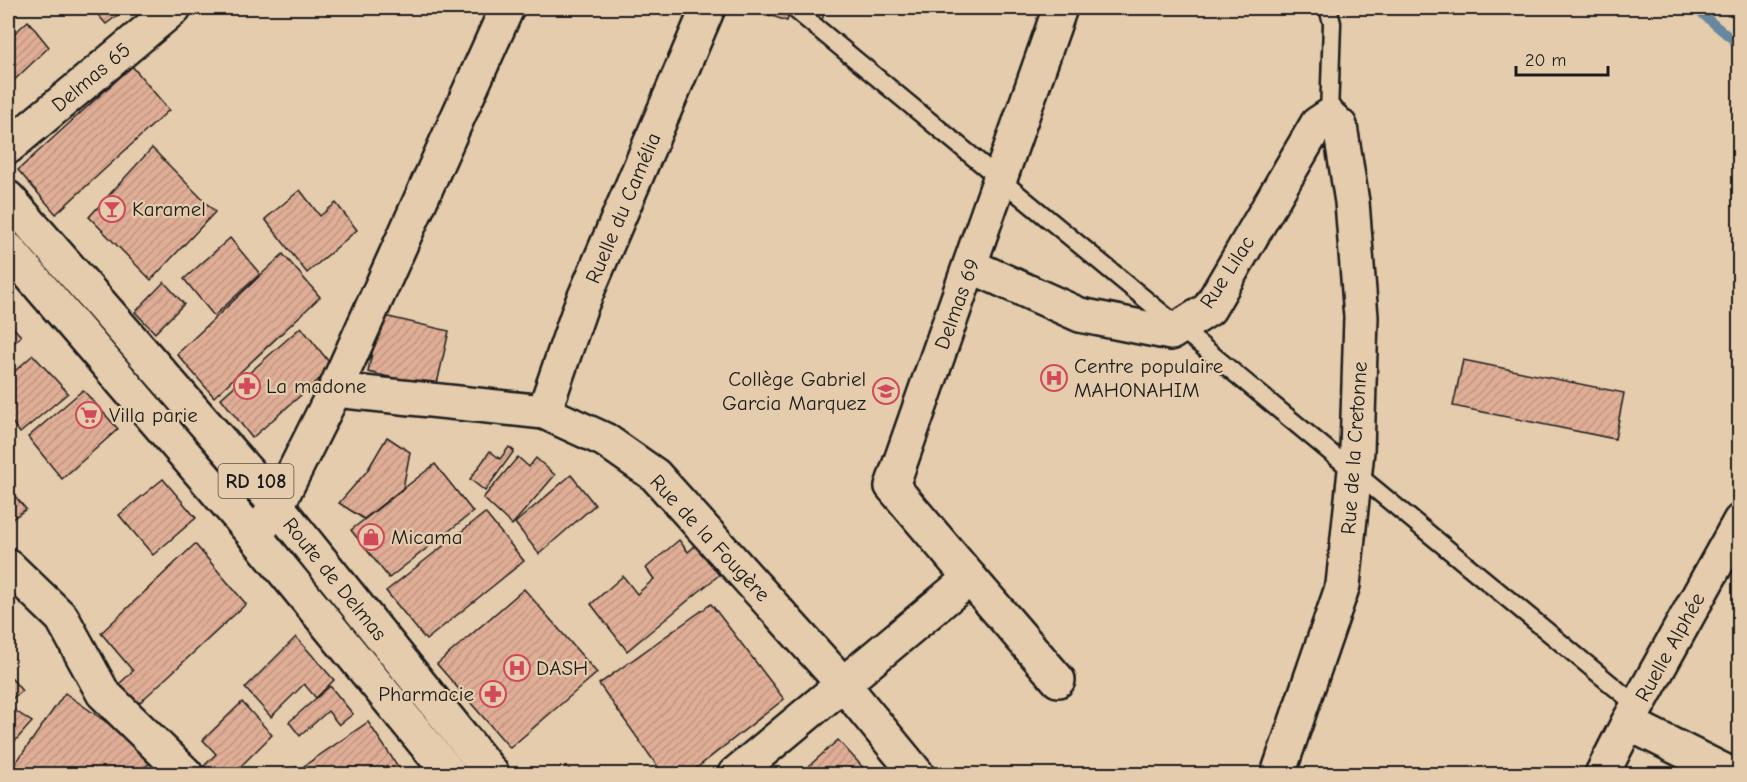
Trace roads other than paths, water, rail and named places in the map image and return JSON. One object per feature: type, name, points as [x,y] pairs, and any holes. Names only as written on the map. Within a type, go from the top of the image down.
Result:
[{"type":"street","name":"Delmas 65","points":[[8,147],[174,8]]},
{"type":"street","points":[[255,536],[277,506],[335,390],[507,8]]},
{"type":"street","name":"Ruelle du Camélia","points":[[544,412],[580,309],[708,8]]},
{"type":"street","name":"Delmas 69","points":[[1059,680],[892,486],[1060,8]]},
{"type":"street","name":"Rue Lilac","points":[[971,266],[1080,315],[1171,333],[1209,309],[1317,124],[1329,116]]},
{"type":"street","name":"Rue de la Cretonne","points":[[1278,774],[1343,585],[1357,452],[1361,317],[1353,202],[1340,126],[1329,116]]},
{"type":"street","name":"Route de Delmas","points":[[8,198],[277,506],[492,774]]},
{"type":"street","name":"Route de Delmas","points":[[8,249],[255,536],[450,774]]},
{"type":"street","name":"Rue de la Fougère","points":[[335,390],[544,412],[605,440],[655,475],[843,684],[917,774]]},
{"type":"street","name":"Ruelle Alphée","points":[[1602,774],[1740,521]]},
{"type":"street","points":[[8,566],[62,618],[104,693],[186,774]]},
{"type":"street","points":[[735,774],[970,578]]},
{"type":"street","points":[[1628,723],[1730,774]]},
{"type":"lane","points":[[794,8],[1720,774]]},
{"type":"lane","points":[[1328,8],[1332,23],[1329,116]]},
{"type":"waterway","points":[[1695,8],[1740,46]]},
{"type":"place","name":"Karamel","points":[[112,209]]},
{"type":"place","name":"Centre populaire MAHONAHIM","points":[[1054,378]]},
{"type":"place","name":"La madone","points":[[247,386]]},
{"type":"place","name":"Collège Gabriel Garcia Marquez","points":[[886,391]]},
{"type":"place","name":"Villa parie","points":[[89,415]]},
{"type":"place","name":"Micama","points":[[371,537]]},
{"type":"place","name":"DASH","points":[[517,668]]},
{"type":"place","name":"Pharmacie","points":[[493,694]]}]
